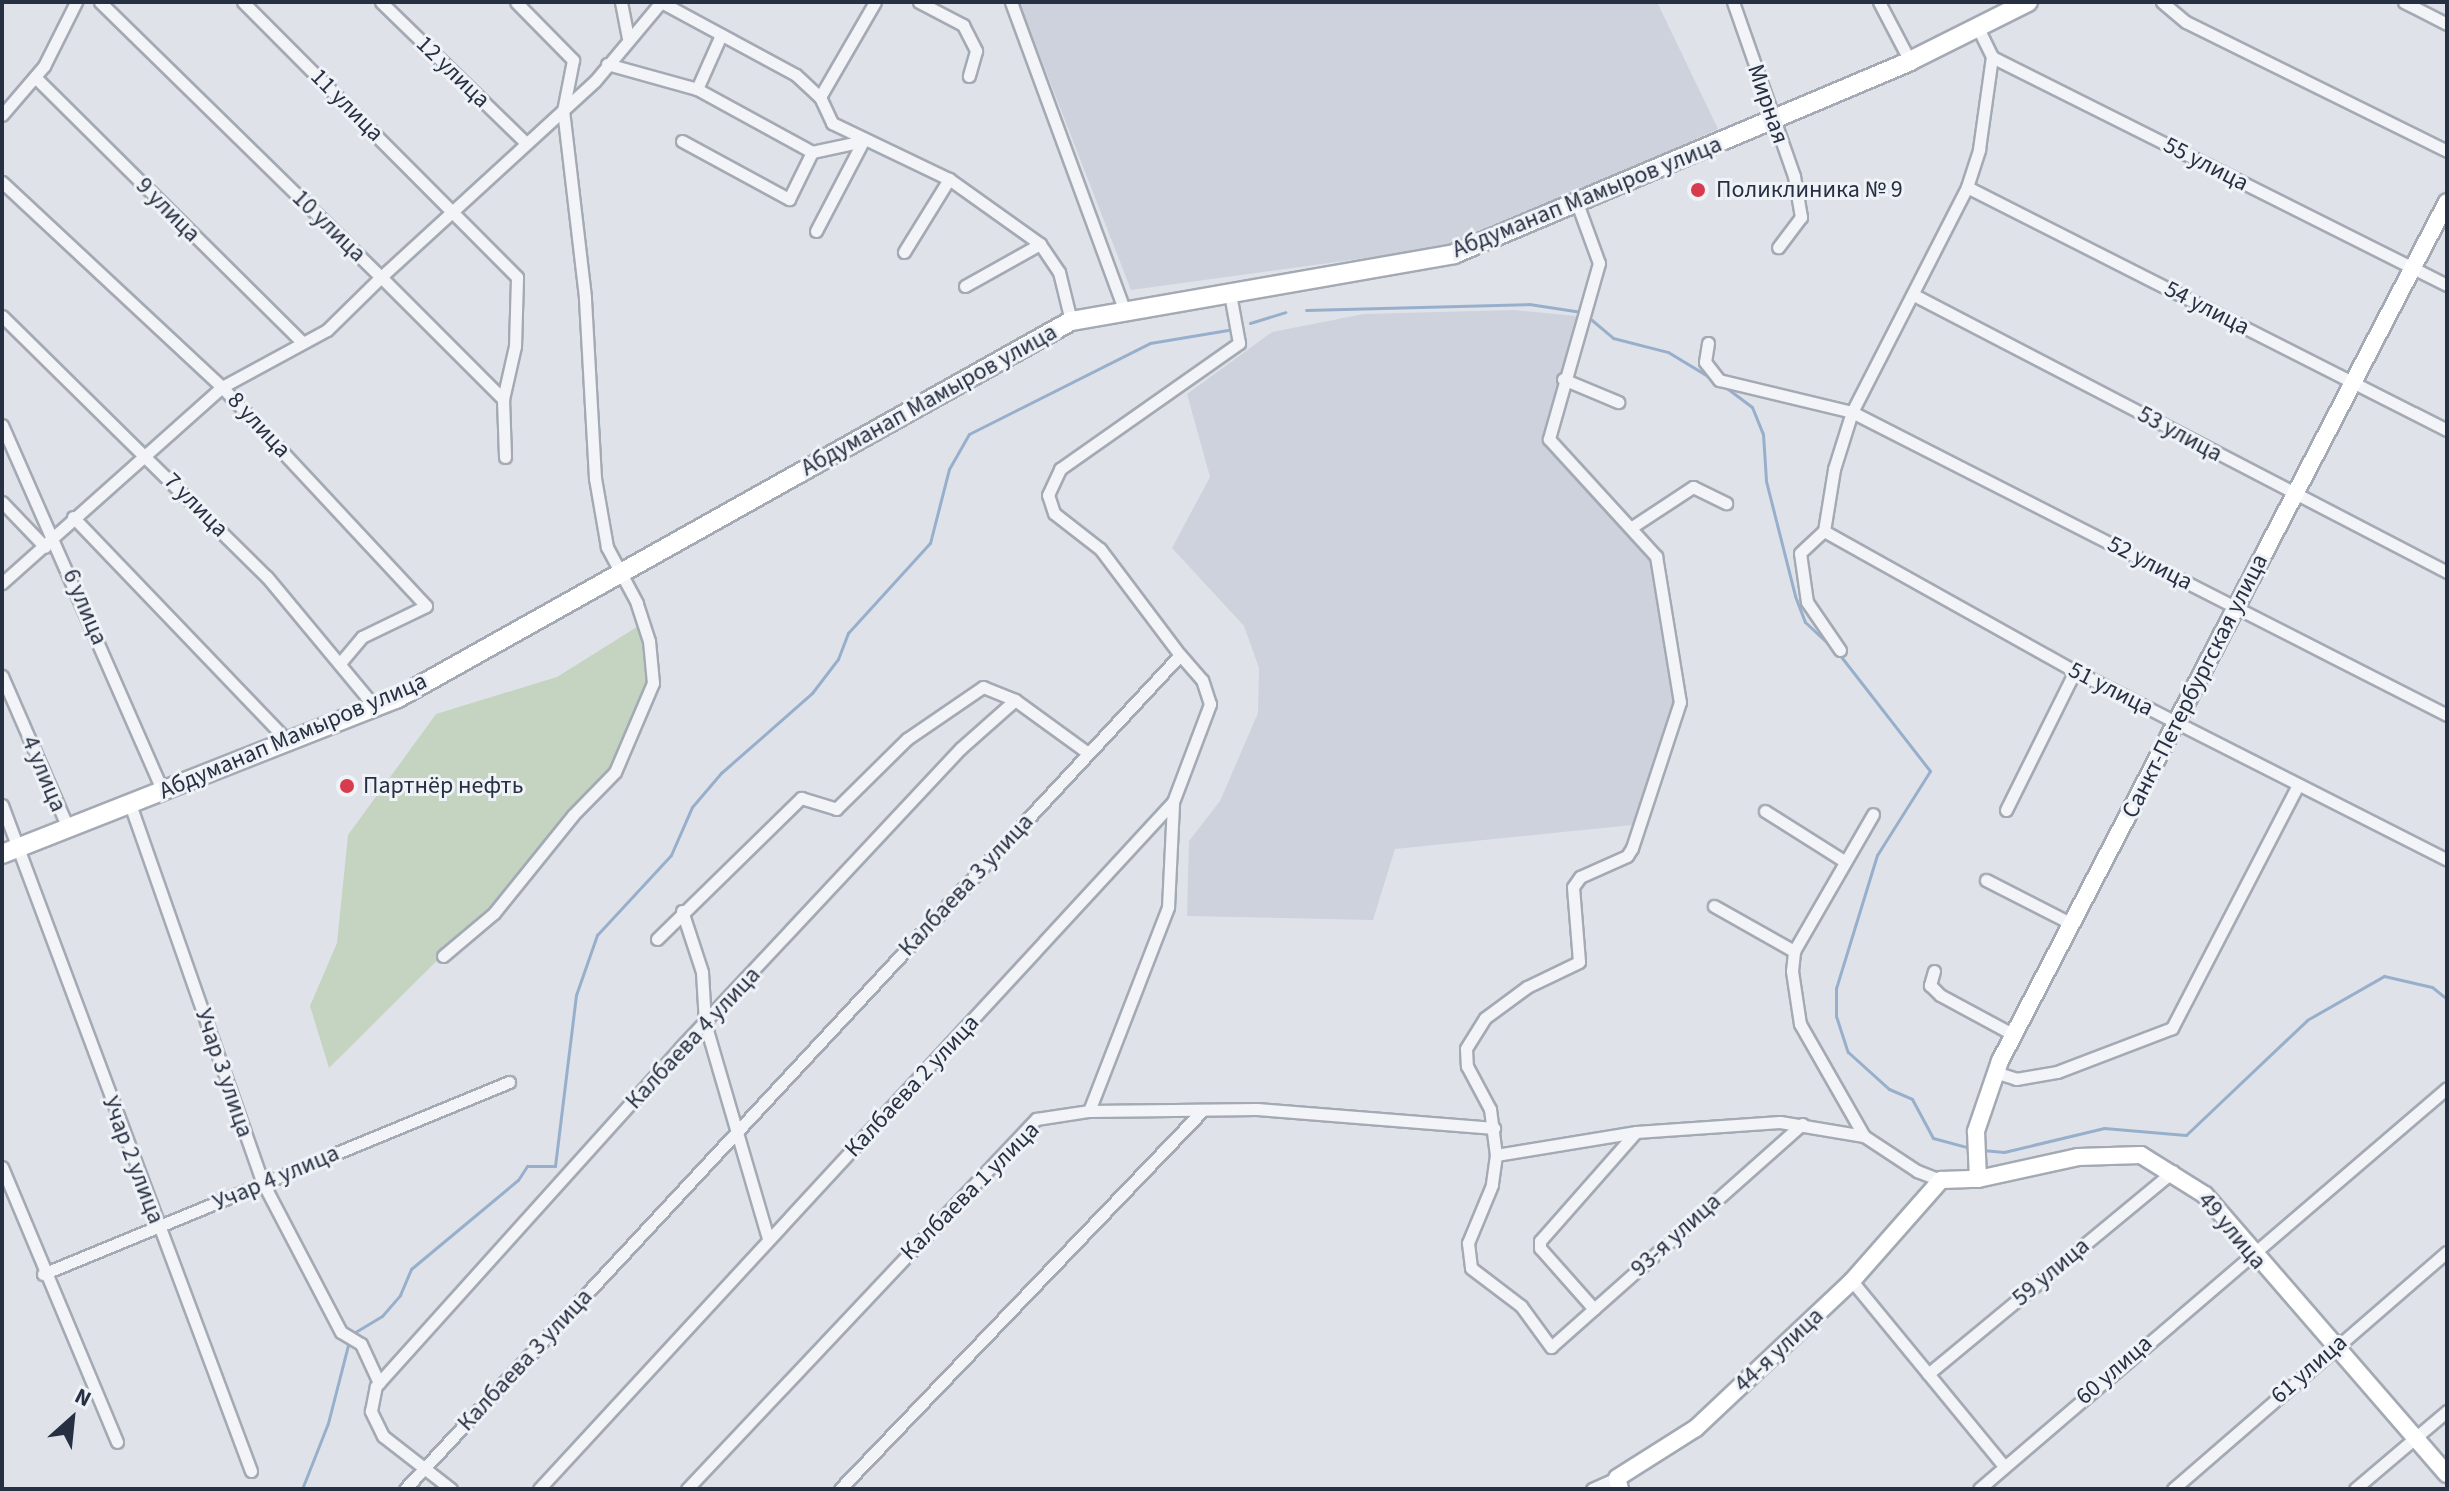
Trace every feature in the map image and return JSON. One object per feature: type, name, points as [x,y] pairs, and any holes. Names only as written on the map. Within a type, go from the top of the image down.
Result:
[{"type":"main road","name":"Абдуманап Мамыров улица","points":[[9,851],[375,707],[621,575],[1071,321],[1454,254],[1910,61],[1979,30],[2016,4]]},
{"type":"street","points":[[2,115],[35,77],[76,2]]},
{"type":"street","name":"10 улица","points":[[100,2],[381,277],[451,208],[563,111],[661,2],[721,35]]},
{"type":"street","name":"11 улица","points":[[243,2],[517,277],[515,346],[503,399]]},
{"type":"street","name":"12 улица","points":[[381,2],[525,142]]},
{"type":"street","points":[[443,956],[494,913],[573,815],[615,772],[653,683],[649,641],[637,603],[607,547],[595,478],[585,297],[563,111],[573,60],[516,2]]},
{"type":"street","points":[[621,2],[628,37]]},
{"type":"street","points":[[820,97],[875,2]]},
{"type":"street","points":[[919,2],[963,25],[976,51],[969,76]]},
{"type":"street","points":[[1011,2],[1125,312]]},
{"type":"street","name":"Мирная","points":[[1733,2],[1794,176],[1801,217],[1778,247]]},
{"type":"street","points":[[1879,2],[1910,61]]},
{"type":"street","points":[[2162,2],[2186,22],[2447,151]]},
{"type":"street","points":[[2404,2],[2447,24]]},
{"type":"street","points":[[1840,650],[1807,602],[1799,569],[1800,553],[1824,531],[1834,469],[1852,412],[1967,187],[1979,149],[1992,57],[1979,30]]},
{"type":"street","points":[[697,89],[721,35],[796,75],[820,97],[832,123],[863,141],[949,179],[1040,244],[1059,272],[1071,321]]},
{"type":"street","name":"55 улица","points":[[1992,57],[2447,285]]},
{"type":"street","points":[[607,64],[697,89],[812,152],[863,141]]},
{"type":"street","name":"9 улица","points":[[35,77],[302,342]]},
{"type":"street","points":[[682,141],[789,199],[812,152]]},
{"type":"street","points":[[816,231],[863,141]]},
{"type":"street","points":[[904,252],[949,179]]},
{"type":"street","name":"8 улица","points":[[2,182],[222,387],[426,606],[362,637],[339,664]]},
{"type":"street","name":"54 улица","points":[[1967,187],[2447,430]]},
{"type":"street","name":"Санкт-Петербургская улица","points":[[1978,1179],[1976,1131],[1995,1072],[2447,202]]},
{"type":"street","points":[[1577,203],[1599,263],[1590,306],[1563,379],[1549,439],[1656,556],[1663,576],[1680,702],[1632,848],[1627,856],[1580,877],[1573,887],[1579,962],[1527,987],[1485,1018],[1466,1049],[1467,1066],[1494,1128],[1496,1155],[1636,1132],[1802,1124],[1864,1136],[1917,1171],[1941,1180]]},
{"type":"street","points":[[965,286],[1040,244]]},
{"type":"street","points":[[2,583],[222,387],[327,330],[381,277],[503,399],[505,457]]},
{"type":"street","points":[[1180,655],[1100,549],[1054,513],[1048,495],[1060,469],[1239,343],[1230,294]]},
{"type":"street","name":"53 улица","points":[[1914,295],[2447,572]]},
{"type":"street","name":"7 улица","points":[[2,316],[147,455],[267,577],[375,707]]},
{"type":"street","name":"52 улица","points":[[1708,343],[1705,362],[1719,380],[1852,412],[2447,715]]},
{"type":"street","points":[[1563,379],[1618,402]]},
{"type":"street","name":"6 улица","points":[[2,425],[54,534],[163,791]]},
{"type":"street","points":[[1632,527],[1693,487],[1726,503]]},
{"type":"street","points":[[2,502],[45,547]]},
{"type":"street","points":[[73,517],[289,742]]},
{"type":"street","name":"51 улица","points":[[1824,531],[2075,671],[2447,860]]},
{"type":"street","name":"Калбаева 3 улица","points":[[405,1489],[1180,655]]},
{"type":"street","name":"Калбаева 2 улица","points":[[539,1489],[592,1436],[768,1238],[1173,802],[1210,704],[1202,680],[1180,655]]},
{"type":"street","points":[[2006,810],[2075,671]]},
{"type":"street","name":"4 улица","points":[[2,676],[68,828]]},
{"type":"street","points":[[657,939],[682,911],[801,798],[836,809],[907,739],[983,687],[1015,700],[1088,753]]},
{"type":"street","name":"Калбаева 4 улица","points":[[379,1383],[705,1023],[961,748],[1015,700]]},
{"type":"street","points":[[1995,1072],[2016,1079],[2057,1072],[2172,1028],[2298,785]]},
{"type":"street","points":[[1089,1111],[1168,907],[1173,802]]},
{"type":"street","name":"Учар 3 улица","points":[[130,804],[263,1183],[341,1332],[361,1344],[379,1383]]},
{"type":"street","name":"Учар 2 улица","points":[[2,805],[9,851],[251,1471]]},
{"type":"street","points":[[1765,811],[1844,861]]},
{"type":"street","points":[[1864,1136],[1800,1024],[1793,993],[1794,951],[1873,814]]},
{"type":"street","points":[[1986,880],[2072,924]]},
{"type":"street","points":[[1714,906],[1794,951]]},
{"type":"street","points":[[682,911],[702,972],[705,1023],[768,1238]]},
{"type":"street","points":[[1934,971],[1930,985],[1940,995],[2014,1035]]},
{"type":"street","name":"Учар 4 улица","points":[[43,1274],[159,1230],[263,1183],[509,1082]]},
{"type":"street","name":"60 улица","points":[[1979,1489],[2250,1252],[2447,1088]]},
{"type":"street","name":"Калбаева 1 улица","points":[[687,1489],[1036,1119],[1089,1111],[1310,1111],[1494,1128]]},
{"type":"street","points":[[840,1489],[1202,1111]]},
{"type":"street","name":"93-я улица","points":[[1496,1155],[1492,1185],[1468,1243],[1471,1268],[1521,1306],[1551,1347],[1802,1124]]},
{"type":"street","points":[[1594,1309],[1540,1248],[1540,1241],[1636,1132]]},
{"type":"street","name":"49 улица","points":[[1941,1180],[1978,1179],[2078,1157],[2141,1155],[2173,1171],[2205,1195],[2332,1348],[2447,1474]]},
{"type":"street","points":[[2,1167],[43,1274],[117,1442]]},
{"type":"street","name":"59 улица","points":[[1928,1374],[2173,1171]]},
{"type":"street","name":"44-я улица","points":[[1592,1489],[1618,1483],[1696,1428],[1852,1281],[1941,1180]]},
{"type":"street","name":"61 улица","points":[[2173,1489],[2332,1348],[2447,1252]]},
{"type":"street","points":[[1852,1281],[2003,1465]]},
{"type":"street","points":[[379,1383],[371,1411],[377,1425],[451,1489]]},
{"type":"street","points":[[2355,1489],[2447,1411]]},
{"type":"shaded area","points":[[1019,2],[1657,2],[1718,129],[1461,245],[1131,290]]},
{"type":"shaded area","points":[[1514,310],[1576,316],[1543,439],[1650,559],[1680,686],[1666,743],[1632,825],[1395,849],[1373,920],[1187,916],[1189,841],[1220,801],[1258,713],[1259,668],[1244,626],[1172,548],[1210,477],[1187,394],[1272,332],[1364,314]]},
{"type":"green space","points":[[640,625],[647,684],[606,775],[501,897],[329,1068],[310,1006],[337,943],[348,835],[436,714],[557,677]]},
{"type":"waterway","points":[[1306,310],[1529,304],[1581,312]]},
{"type":"waterway","points":[[1250,323],[1285,312]]},
{"type":"waterway","points":[[1587,316],[1613,338],[1668,352],[1711,378]]},
{"type":"waterway","points":[[352,1334],[382,1316],[400,1295],[411,1269],[518,1180],[527,1166],[555,1166],[576,995],[597,935],[671,855],[692,807],[721,773],[812,693],[838,659],[848,633],[930,543],[949,469],[969,434],[1150,343],[1234,329]]},
{"type":"waterway","points":[[1724,386],[1752,407],[1763,434],[1766,481],[1795,596],[1805,622],[1833,648]]},
{"type":"waterway","points":[[1839,654],[1930,771],[1877,855],[1836,988],[1836,1016],[1848,1052],[1889,1089],[1912,1099],[1933,1138],[1970,1148]]},
{"type":"waterway","points":[[1982,1150],[2004,1152],[2104,1128],[2186,1135],[2307,1020],[2384,976],[2432,987],[2447,999]]},
{"type":"waterway","points":[[302,1489],[328,1423],[349,1341]]},
{"type":"place","name":"Поликлиника № 9","points":[[1698,190]]},
{"type":"place","name":"Партнёр нефть","points":[[347,786]]}]
